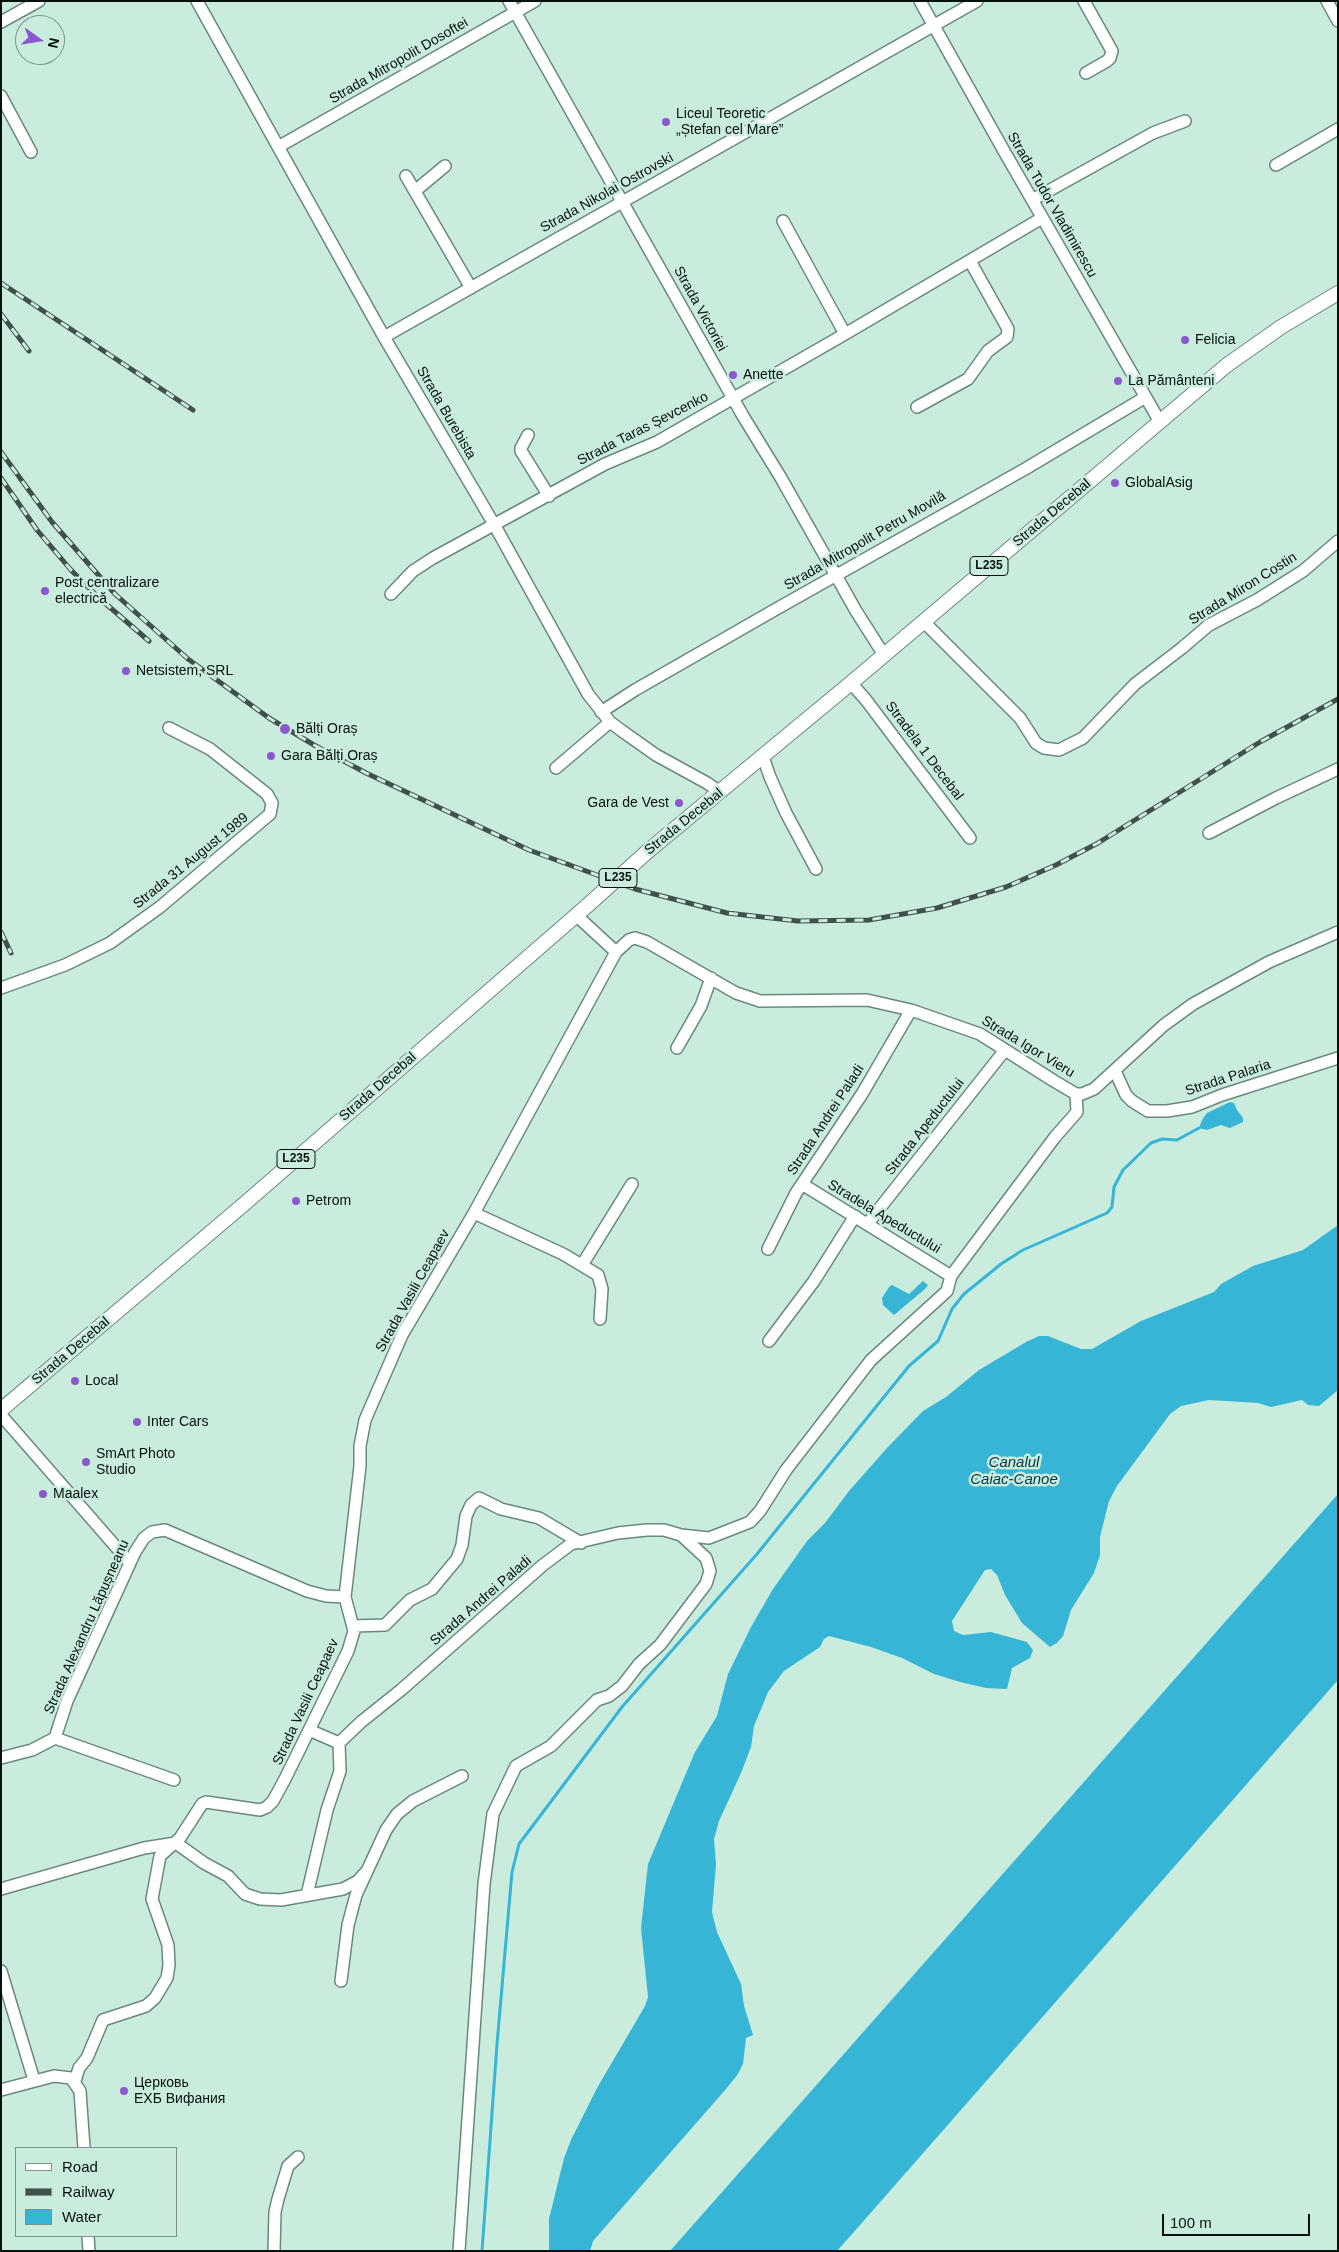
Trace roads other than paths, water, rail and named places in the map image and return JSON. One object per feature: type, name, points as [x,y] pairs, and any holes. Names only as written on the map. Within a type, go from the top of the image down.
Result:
[{"type":"main road","name":"Strada Decebal","points":[[1,1410],[243,1205],[648,851],[764,757],[1227,365],[1338,292]]},
{"type":"street","points":[[1,22],[39,1]]},
{"type":"street","name":"Strada Burebista","points":[[197,1],[384,337],[495,526],[570,663],[601,712],[610,722],[639,744],[720,792]]},
{"type":"street","name":"Strada Victoriei","points":[[509,1],[734,399],[884,655]]},
{"type":"street","name":"Strada Mitropolit Dosoftei","points":[[278,147],[535,1]]},
{"type":"street","name":"Strada Tudor Vladimirescu","points":[[920,1],[1144,398],[1160,422]]},
{"type":"street","name":"Strada Nikolai Ostrovski","points":[[384,337],[977,1]]},
{"type":"street","points":[[1084,1],[1112,51],[1110,58],[1086,73]]},
{"type":"street","points":[[1327,1],[1338,21]]},
{"type":"street","points":[[1,96],[31,152]]},
{"type":"street","points":[[1032,200],[1153,133],[1185,121]]},
{"type":"street","points":[[1276,165],[1338,129]]},
{"type":"street","points":[[415,191],[445,166]]},
{"type":"street","points":[[406,176],[471,288]]},
{"type":"street","name":"Strada Taras Șevcenko","points":[[391,594],[421,565],[606,464],[657,442],[734,399],[1042,218]]},
{"type":"street","points":[[783,221],[846,334]]},
{"type":"street","points":[[917,407],[968,378],[988,351],[1008,337],[1008,329],[970,261]]},
{"type":"street","name":"Strada Mitropolit Petru Movilă","points":[[601,712],[636,690],[1025,469],[1144,398]]},
{"type":"street","points":[[528,435],[521,451],[549,496]]},
{"type":"street","name":"Strada Miron Costin","points":[[923,621],[1020,718],[1036,743],[1044,748],[1059,750],[1083,738],[1135,684],[1209,625],[1257,600],[1303,571],[1338,541]]},
{"type":"street","name":"Stradela 1 Decebal","points":[[851,683],[890,731],[970,838]]},
{"type":"street","points":[[556,768],[610,722]]},
{"type":"street","name":"Strada 31 August 1989","points":[[1,988],[65,965],[110,943],[160,907],[272,811],[271,800],[267,794],[225,759],[204,745],[169,728]]},
{"type":"street","points":[[764,757],[770,777],[786,813],[816,869]]},
{"type":"street","points":[[1208,833],[1338,769]]},
{"type":"street","points":[[576,915],[616,952]]},
{"type":"street","name":"Strada Igor Vieru","points":[[616,952],[629,940],[635,938],[647,942],[736,993],[760,1001],[867,1000],[912,1010],[980,1034],[1076,1094],[1089,1092],[1164,1025],[1193,1004],[1269,962],[1338,932]]},
{"type":"street","name":"Strada Vasili Ceapaev","points":[[176,1843],[202,1804],[206,1802],[252,1810],[260,1810],[267,1807],[278,1792],[348,1651],[353,1637],[353,1626],[345,1597],[360,1466],[360,1446],[365,1420],[402,1335],[474,1213],[616,952]]},
{"type":"street","points":[[677,1048],[701,1006],[711,978]]},
{"type":"street","name":"Strada Andrei Paladi","points":[[768,1249],[802,1184],[862,1094],[912,1010]]},
{"type":"street","name":"Strada Apeductului","points":[[868,1224],[1005,1050]]},
{"type":"street","name":"Strada Palaria","points":[[1115,1070],[1126,1095],[1132,1101],[1148,1111],[1167,1111],[1192,1107],[1222,1095],[1338,1058]]},
{"type":"street","points":[[681,1535],[709,1538],[750,1522],[760,1511],[786,1470],[871,1360],[947,1291],[951,1276],[1055,1137],[1077,1112],[1076,1094]]},
{"type":"street","points":[[582,1265],[632,1184]]},
{"type":"street","name":"Stradela Apeductului","points":[[802,1184],[951,1276]]},
{"type":"street","points":[[474,1213],[563,1254],[598,1275],[602,1282],[600,1319]]},
{"type":"street","points":[[769,1341],[814,1281],[855,1216]]},
{"type":"street","points":[[1,1415],[5,1429],[130,1563]]},
{"type":"street","points":[[353,1626],[385,1625],[410,1600],[432,1589],[457,1559],[462,1545],[466,1516],[472,1505],[479,1498],[502,1509],[539,1518],[581,1543]]},
{"type":"street","name":"Strada Alexandru Lăpușneanu","points":[[55,1738],[67,1701],[130,1563],[144,1538],[152,1532],[165,1530],[307,1591],[326,1596],[345,1597]]},
{"type":"street","name":"Strada Andrei Paladi","points":[[339,1743],[565,1547],[618,1533],[664,1530],[681,1535]]},
{"type":"street","points":[[459,2251],[479,1982],[484,1884],[493,1814],[516,1766],[552,1746],[597,1700],[609,1696],[622,1686],[640,1664],[660,1645],[706,1584],[710,1571],[706,1558],[681,1535]]},
{"type":"street","points":[[307,1895],[327,1810],[340,1771],[339,1743],[308,1730]]},
{"type":"street","points":[[1,1758],[32,1750],[55,1738],[174,1780]]},
{"type":"street","points":[[341,1980],[348,1924],[356,1895],[386,1830],[397,1814],[426,1794],[462,1776]]},
{"type":"street","points":[[75,2081],[103,2020],[146,2006],[155,1998],[166,1978],[169,1965],[168,1944],[154,1905],[152,1893],[160,1856],[166,1849],[176,1843]]},
{"type":"street","points":[[1,1889],[108,1858],[176,1843],[228,1876],[242,1891],[254,1898],[281,1900],[343,1889],[358,1881],[366,1872]]},
{"type":"street","points":[[1,1971],[34,2080]]},
{"type":"street","points":[[1,2090],[54,2076],[66,2077],[75,2081],[80,2091],[84,2147]]},
{"type":"street","points":[[274,2251],[275,2212],[278,2199],[288,2166],[298,2157]]},
{"type":"street","points":[[88,2237],[89,2251]]},
{"type":"water","points":[[1230,1102],[1234,1103],[1243,1118],[1243,1122],[1230,1128],[1221,1125],[1207,1130],[1199,1128],[1207,1113]]},
{"type":"water","name":"Canalul Caiac-Canoe","points":[[1338,1225],[1338,1390],[1319,1406],[1308,1405],[1302,1400],[1271,1407],[1258,1403],[1209,1400],[1181,1406],[1170,1414],[1117,1486],[1109,1501],[1100,1537],[1100,1555],[1094,1573],[1071,1610],[1063,1636],[1050,1647],[1022,1623],[1005,1595],[997,1575],[991,1569],[985,1570],[952,1621],[954,1631],[963,1635],[991,1632],[1027,1642],[1033,1650],[1030,1658],[1012,1668],[1007,1689],[986,1688],[960,1682],[934,1674],[902,1658],[871,1647],[829,1636],[824,1639],[820,1647],[784,1671],[768,1692],[754,1726],[751,1747],[719,1821],[714,1839],[716,1864],[712,1912],[717,1932],[741,1984],[744,2006],[753,2035],[746,2038],[743,2064],[726,2089],[593,2241],[590,2251],[549,2251],[549,2219],[564,2158],[571,2140],[597,2088],[645,2006],[648,1997],[641,1928],[648,1864],[695,1752],[717,1716],[728,1674],[751,1627],[773,1589],[807,1541],[825,1523],[849,1491],[887,1448],[923,1411],[946,1397],[979,1370],[1026,1342],[1039,1336],[1048,1336],[1081,1349],[1092,1349],[1141,1321],[1214,1292],[1221,1284],[1253,1266],[1303,1250]]},
{"type":"water","points":[[923,1281],[928,1285],[925,1289],[894,1315],[883,1305],[882,1298],[892,1285],[909,1294]]},
{"type":"water","points":[[1338,1494],[1338,1680],[853,2233],[837,2251],[670,2251]]},
{"type":"waterway","points":[[482,2251],[512,1872],[519,1844],[622,1707],[757,1554],[909,1366],[938,1341],[952,1309],[964,1294],[1001,1264],[1023,1250],[1107,1213],[1112,1207],[1114,1187],[1123,1170],[1151,1143],[1162,1139],[1177,1140],[1199,1128]]},
{"type":"railway","points":[[1,283],[193,410]]},
{"type":"railway","points":[[1,314],[29,351]]},
{"type":"railway","points":[[1,452],[52,522],[115,594],[188,659],[269,718],[366,773],[529,850],[635,889],[727,913],[798,921],[869,920],[937,908],[1006,887],[1056,865],[1098,843],[1260,742],[1338,699]]},
{"type":"railway","points":[[1,478],[37,530],[71,570],[99,598],[149,641]]},
{"type":"railway","points":[[1,932],[11,953]]},
{"type":"place","name":"Liceul Teoretic „Ștefan cel Mare”","points":[[666,122]]},
{"type":"place","name":"Felicia","points":[[1185,340]]},
{"type":"place","name":"Anette","points":[[733,375]]},
{"type":"place","name":"La Pământeni","points":[[1118,381]]},
{"type":"place","name":"GlobalAsig","points":[[1115,483]]},
{"type":"place","name":"Post centralizare electrică","points":[[45,591]]},
{"type":"place","name":"Netsistem, SRL","points":[[126,671]]},
{"type":"place","name":"Bălți Oraș","points":[[285,729]]},
{"type":"place","name":"Gara Bălți Oraș","points":[[271,756]]},
{"type":"place","name":"Gara de Vest","points":[[679,803]]},
{"type":"place","name":"Petrom","points":[[296,1201]]},
{"type":"place","name":"Local","points":[[75,1381]]},
{"type":"place","name":"Inter Cars","points":[[137,1422]]},
{"type":"place","name":"SmArt Photo Studio","points":[[86,1462]]},
{"type":"place","name":"Maalex","points":[[43,1494]]},
{"type":"place","name":"Церковь ЕХБ Вифания","points":[[124,2091]]}]
